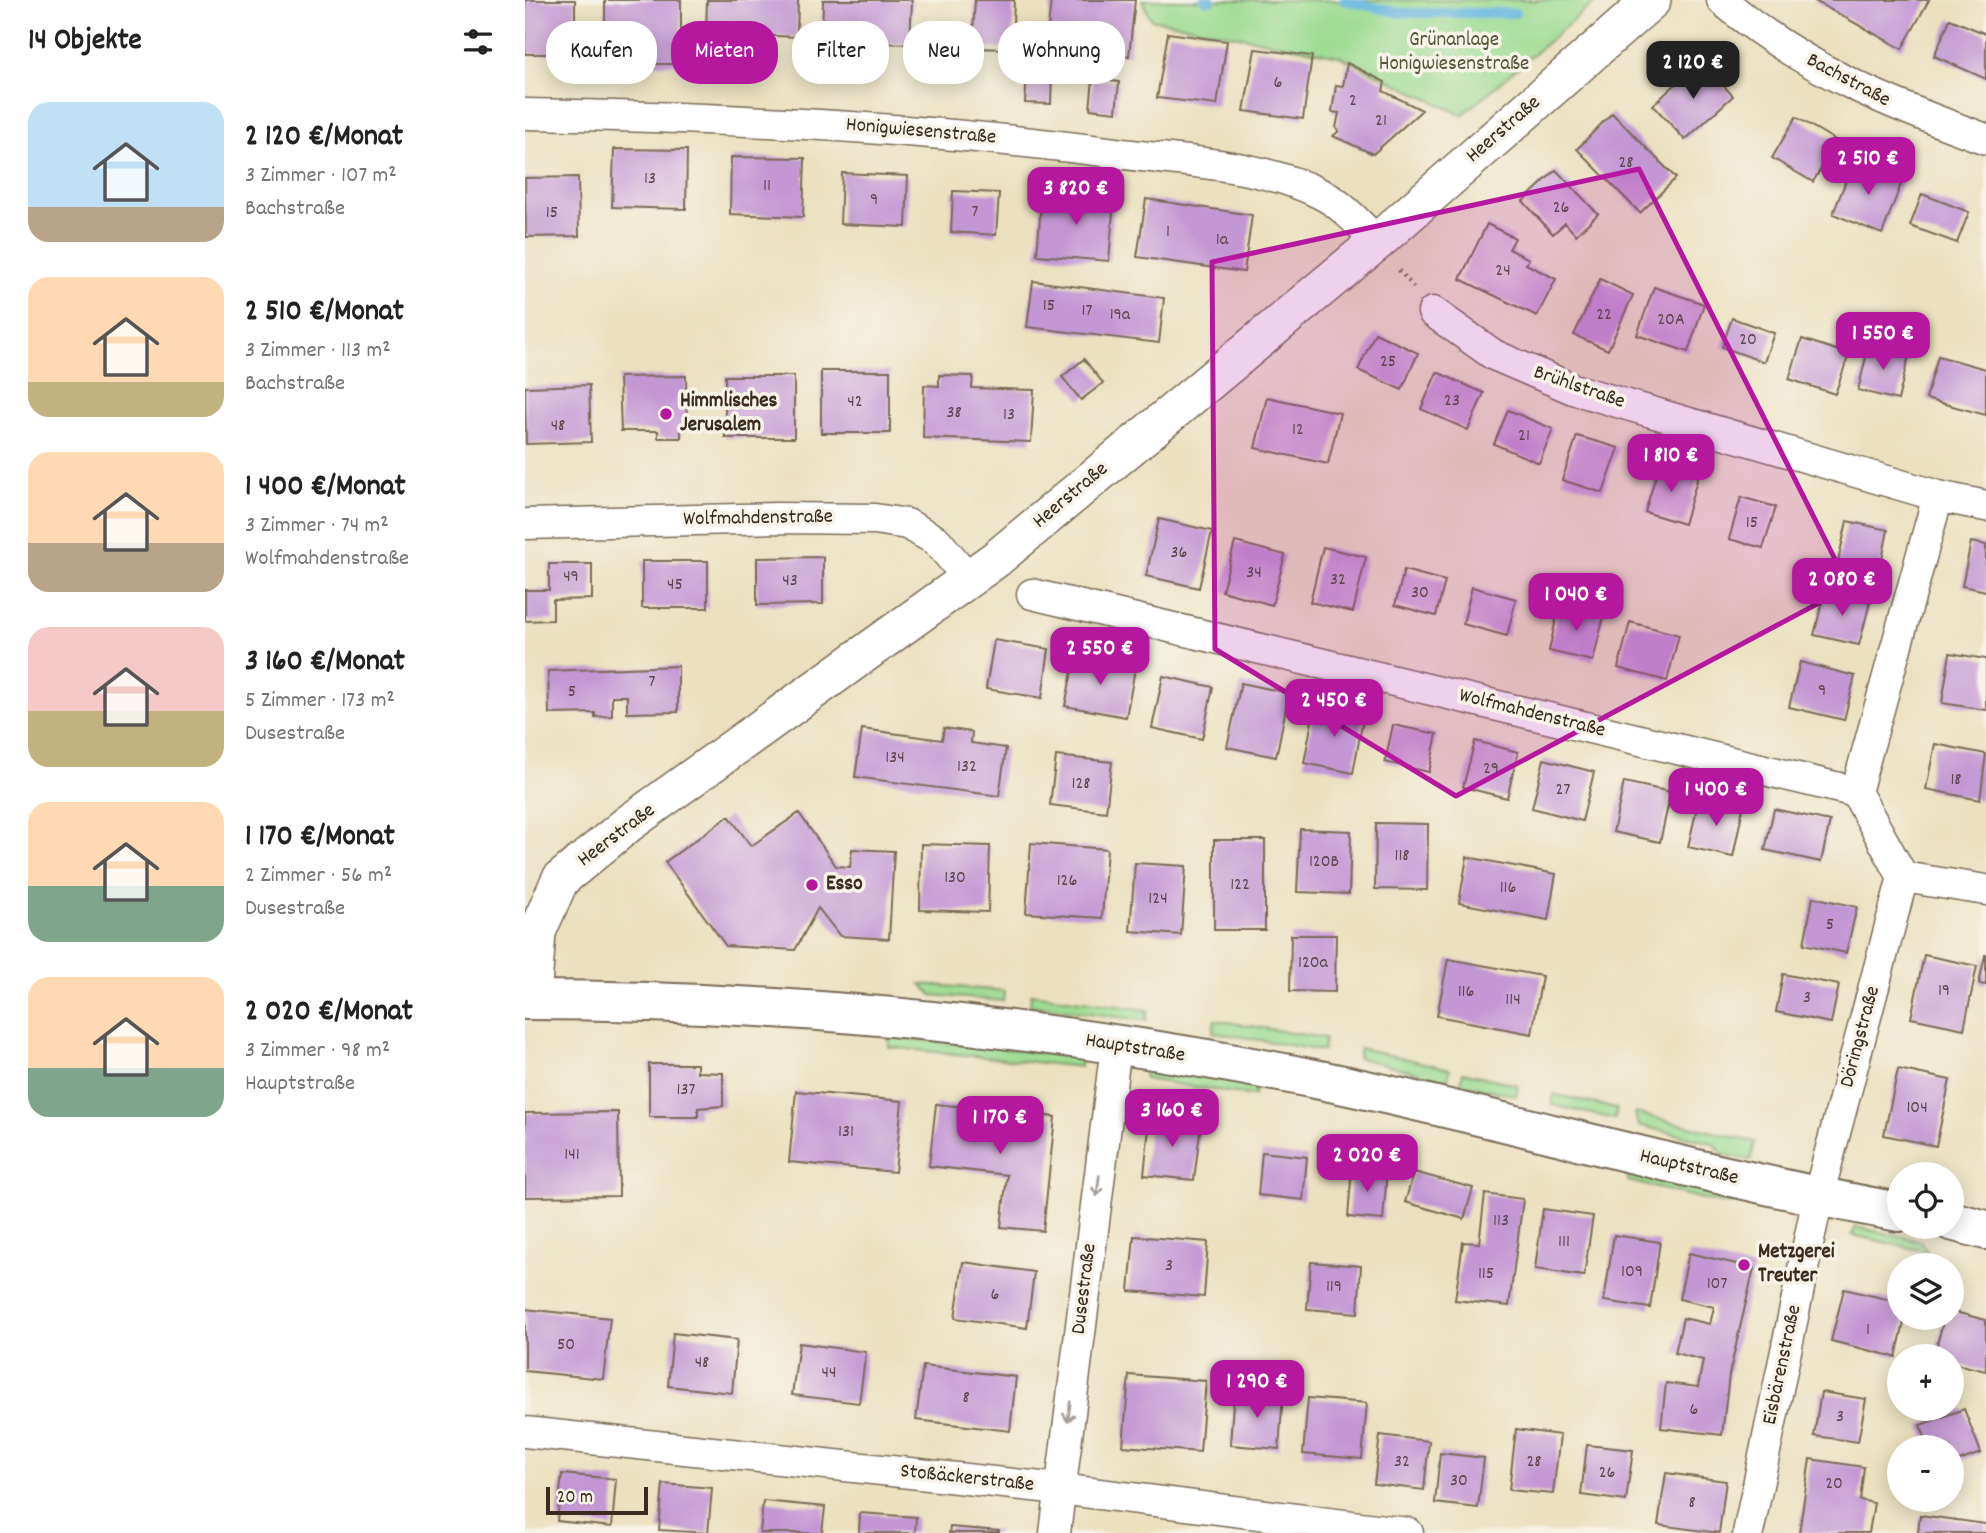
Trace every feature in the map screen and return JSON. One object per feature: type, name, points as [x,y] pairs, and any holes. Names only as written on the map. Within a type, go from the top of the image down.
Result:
[{"type":"main road","name":"Hauptstraße","points":[[528,1000],[695,1002],[857,1014],[997,1029],[1116,1046],[1325,1081],[1818,1197],[1887,1210]]},
{"type":"main road","points":[[1964,1224],[1986,1230]]},
{"type":"street","name":"Heerstraße","points":[[528,1000],[537,932],[560,880],[628,824],[968,578],[1377,242],[1652,0]]},
{"type":"street","name":"Bachstraße","points":[[1722,0],[1748,23],[1819,69],[1897,107],[1986,139]]},
{"type":"street","name":"Honigwiesenstraße","points":[[525,114],[855,125],[1039,142],[1192,163],[1273,176],[1322,194],[1350,215],[1377,242]]},
{"type":"street","name":"Brühlstraße","points":[[1433,312],[1494,355],[1573,389],[1938,496],[1986,506]]},
{"type":"street","points":[[1938,496],[1856,792],[1903,877],[1986,890]]},
{"type":"street","name":"Wolfmahdenstraße","points":[[525,524],[778,518],[875,519],[907,524],[937,541],[968,578]]},
{"type":"street","name":"Wolfmahdenstraße","points":[[1032,594],[1856,792]]},
{"type":"street","name":"Döringstraße","points":[[1818,1197],[1903,877]]},
{"type":"street","name":"Dusestraße","points":[[1055,1533],[1116,1046]]},
{"type":"street","name":"Eisbärenstraße","points":[[1748,1533],[1818,1197]]},
{"type":"street","name":"Stoßäckerstraße","points":[[525,1432],[1060,1489],[1408,1533]]},
{"type":"path","points":[[1377,242],[1433,312]]},
{"type":"highlighted area","points":[[1639,169],[1849,587],[1456,796],[1215,649],[1212,262]]},
{"type":"green space","name":"Grünanlage Honigwiesenstraße","points":[[1142,0],[1597,0],[1462,115],[1339,56],[1151,19]]},
{"type":"green space","points":[[921,984],[1004,991],[1003,1001],[932,995]]},
{"type":"green space","points":[[1031,994],[1148,1010],[1146,1021],[1030,1005]]},
{"type":"green space","points":[[1215,1020],[1325,1038],[1323,1051],[1213,1032]]},
{"type":"green space","points":[[889,1037],[1081,1056],[1080,1067],[889,1047]]},
{"type":"green space","points":[[1360,1048],[1450,1069],[1448,1080],[1358,1058]]},
{"type":"green space","points":[[1145,1067],[1256,1083],[1254,1096],[1144,1079]]},
{"type":"green space","points":[[1463,1072],[1518,1085],[1516,1096],[1461,1083]]},
{"type":"green space","points":[[1554,1094],[1617,1109],[1615,1119],[1552,1105]]},
{"type":"green space","points":[[1635,1113],[1755,1142],[1751,1160],[1724,1155],[1713,1143],[1638,1125]]},
{"type":"green space","points":[[1630,1171],[1739,1197],[1728,1205],[1628,1181]]},
{"type":"green space","points":[[1856,1227],[1887,1234],[1887,1239],[1920,1241],[1928,1252],[1852,1235]]},
{"type":"building","points":[[525,0],[575,0],[575,21],[546,21],[546,54],[525,54]]},
{"type":"building","points":[[605,0],[681,0],[681,21],[671,21],[671,64],[657,64],[657,21],[605,21]]},
{"type":"building","points":[[707,0],[798,0],[797,21],[792,21],[792,37],[778,36],[778,21],[706,21]]},
{"type":"building","points":[[823,0],[912,0],[911,21],[903,21],[903,44],[889,43],[889,21],[822,21]]},
{"type":"building","points":[[975,0],[1014,0],[1013,21],[998,21],[998,49],[984,48],[984,21],[974,21]]},
{"type":"building","points":[[1051,0],[1135,0],[1129,56],[1125,55],[1125,21],[1049,21]]},
{"type":"building","points":[[1813,0],[1929,0],[1902,49]]},
{"type":"building","points":[[1950,19],[1986,34],[1986,79],[1934,56]]},
{"type":"building","points":[[1168,33],[1227,41],[1217,105],[1157,98]]},
{"type":"building","points":[[1255,49],[1312,56],[1303,119],[1244,111]]},
{"type":"building","points":[[1701,61],[1733,96],[1685,140],[1653,105]]},
{"type":"building","points":[[1347,63],[1385,82],[1383,91],[1422,110],[1373,154],[1333,136],[1339,131],[1336,128],[1339,113],[1332,112],[1336,85],[1343,86]]},
{"type":"building","points":[[1026,84],[1052,84],[1051,104],[1025,103]]},
{"type":"building","points":[[1092,84],[1119,84],[1116,112],[1090,109]]},
{"type":"building","points":[[1612,113],[1676,178],[1640,213],[1577,149]]},
{"type":"building","points":[[1796,117],[1837,141],[1813,182],[1772,158]]},
{"type":"building","points":[[614,149],[687,150],[686,209],[612,207]]},
{"type":"building","points":[[731,157],[805,158],[803,217],[730,214]]},
{"type":"building","points":[[1854,160],[1903,179],[1882,234],[1833,214]]},
{"type":"building","points":[[1556,170],[1598,214],[1576,235],[1565,223],[1553,234],[1523,201]]},
{"type":"building","points":[[842,173],[908,176],[906,227],[840,224]]},
{"type":"building","points":[[578,177],[579,236],[526,237],[525,178]]},
{"type":"building","points":[[953,191],[999,193],[996,235],[951,232]]},
{"type":"building","points":[[1042,193],[1114,199],[1109,261],[1037,255]]},
{"type":"building","points":[[1922,194],[1969,212],[1957,243],[1910,226]]},
{"type":"building","points":[[1146,199],[1252,215],[1244,272],[1137,257]]},
{"type":"building","points":[[1487,224],[1515,238],[1509,249],[1529,259],[1526,264],[1556,279],[1537,316],[1460,279]]},
{"type":"building","points":[[1600,279],[1633,295],[1608,350],[1574,335]]},
{"type":"building","points":[[1033,281],[1164,298],[1159,343],[1027,327]]},
{"type":"building","points":[[1654,287],[1704,304],[1688,352],[1637,335]]},
{"type":"building","points":[[1732,318],[1774,333],[1764,362],[1722,347]]},
{"type":"building","points":[[1375,333],[1418,353],[1402,390],[1358,370]]},
{"type":"building","points":[[1802,339],[1849,354],[1835,394],[1789,379]]},
{"type":"building","points":[[1869,345],[1909,355],[1898,400],[1858,390]]},
{"type":"building","points":[[1938,356],[1986,369],[1986,415],[1926,399]]},
{"type":"building","points":[[1084,359],[1103,383],[1081,400],[1062,377]]},
{"type":"building","points":[[821,371],[890,371],[890,433],[821,433]]},
{"type":"building","points":[[1437,372],[1484,393],[1468,430],[1421,409]]},
{"type":"building","points":[[939,375],[973,376],[972,388],[1034,390],[1031,442],[923,438],[924,385],[939,386]]},
{"type":"building","points":[[686,376],[687,430],[681,430],[681,438],[658,438],[658,431],[621,431],[619,377]]},
{"type":"building","points":[[725,376],[794,376],[794,438],[725,438]]},
{"type":"building","points":[[589,385],[591,442],[526,444],[525,387]]},
{"type":"building","points":[[1267,397],[1340,413],[1328,464],[1255,448]]},
{"type":"building","points":[[1508,410],[1553,429],[1539,463],[1494,444]]},
{"type":"building","points":[[1577,436],[1619,448],[1603,493],[1562,480]]},
{"type":"building","points":[[1659,465],[1698,477],[1684,524],[1645,512]]},
{"type":"building","points":[[1741,497],[1776,507],[1763,548],[1729,539]]},
{"type":"building","points":[[1159,519],[1212,531],[1199,588],[1146,576]]},
{"type":"building","points":[[1847,521],[1888,530],[1879,575],[1837,566]]},
{"type":"building","points":[[1235,542],[1285,555],[1272,605],[1222,591]]},
{"type":"building","points":[[1971,542],[1986,545],[1986,591],[1962,586]]},
{"type":"building","points":[[1323,547],[1366,557],[1353,612],[1310,602]]},
{"type":"building","points":[[823,557],[823,604],[757,605],[757,558]]},
{"type":"building","points":[[642,561],[708,561],[708,608],[642,608]]},
{"type":"building","points":[[549,564],[592,564],[592,599],[553,600],[553,620],[525,621],[525,590],[549,590]]},
{"type":"building","points":[[1404,570],[1445,581],[1436,616],[1395,605]]},
{"type":"building","points":[[1472,587],[1516,599],[1507,636],[1463,624]]},
{"type":"building","points":[[1825,591],[1870,602],[1859,645],[1814,635]]},
{"type":"building","points":[[1559,606],[1604,616],[1593,661],[1549,651]]},
{"type":"building","points":[[1630,622],[1679,635],[1667,681],[1618,668]]},
{"type":"building","points":[[994,640],[1049,649],[1042,698],[986,689]]},
{"type":"building","points":[[1950,653],[1986,659],[1986,710],[1942,703]]},
{"type":"building","points":[[1075,657],[1135,669],[1126,717],[1065,706]]},
{"type":"building","points":[[1800,662],[1855,676],[1844,720],[1789,707]]},
{"type":"building","points":[[678,666],[678,712],[627,713],[627,696],[612,696],[612,716],[595,717],[595,713],[549,714],[548,671]]},
{"type":"building","points":[[1163,676],[1213,687],[1202,739],[1152,728]]},
{"type":"building","points":[[1241,683],[1289,693],[1276,757],[1227,747]]},
{"type":"building","points":[[1315,705],[1364,714],[1353,773],[1304,763]]},
{"type":"building","points":[[1393,725],[1437,734],[1429,772],[1385,762]]},
{"type":"building","points":[[944,728],[972,732],[971,743],[1006,748],[999,796],[855,777],[862,729],[942,740]]},
{"type":"building","points":[[1475,741],[1518,752],[1507,798],[1463,787]]},
{"type":"building","points":[[1935,744],[1986,754],[1980,800],[1926,789]]},
{"type":"building","points":[[1056,756],[1112,762],[1106,812],[1050,805]]},
{"type":"building","points":[[1544,759],[1594,772],[1582,821],[1532,808]]},
{"type":"building","points":[[1624,782],[1671,792],[1660,842],[1613,832]]},
{"type":"building","points":[[1699,799],[1743,808],[1733,857],[1688,847]]},
{"type":"building","points":[[1774,809],[1830,821],[1821,862],[1765,850]]},
{"type":"building","points":[[799,813],[836,866],[850,867],[852,849],[894,851],[889,939],[840,936],[818,908],[795,950],[726,946],[665,862],[729,816],[751,846]]},
{"type":"building","points":[[1376,823],[1428,824],[1427,890],[1375,889]]},
{"type":"building","points":[[1300,829],[1351,831],[1349,894],[1297,892]]},
{"type":"building","points":[[1214,840],[1265,840],[1265,930],[1214,930]]},
{"type":"building","points":[[1031,843],[1107,849],[1102,918],[1026,913]]},
{"type":"building","points":[[921,844],[990,846],[988,912],[920,910]]},
{"type":"building","points":[[1467,857],[1556,874],[1548,920],[1459,903]]},
{"type":"building","points":[[1135,863],[1186,866],[1181,935],[1130,931]]},
{"type":"building","points":[[1813,897],[1857,907],[1846,953],[1804,944]]},
{"type":"building","points":[[1291,935],[1336,935],[1335,992],[1290,991]]},
{"type":"building","points":[[1924,955],[1977,966],[1964,1029],[1911,1018]]},
{"type":"building","points":[[1986,955],[1986,985],[1979,984]]},
{"type":"building","points":[[1448,959],[1542,976],[1532,1034],[1437,1016]]},
{"type":"building","points":[[1783,974],[1839,985],[1831,1023],[1776,1012]]},
{"type":"building","points":[[649,1064],[697,1064],[697,1072],[723,1073],[723,1106],[698,1108],[698,1117],[649,1117]]},
{"type":"building","points":[[1898,1069],[1950,1080],[1936,1146],[1884,1135]]},
{"type":"building","points":[[796,1091],[902,1101],[895,1172],[789,1162]]},
{"type":"building","points":[[936,1104],[1055,1117],[1043,1231],[1001,1227],[1007,1175],[929,1166]]},
{"type":"building","points":[[618,1112],[619,1196],[525,1197],[525,1113]]},
{"type":"building","points":[[1150,1118],[1201,1124],[1194,1180],[1144,1175]]},
{"type":"building","points":[[1262,1152],[1307,1157],[1303,1200],[1258,1195]]},
{"type":"building","points":[[1352,1168],[1387,1171],[1383,1220],[1348,1217]]},
{"type":"building","points":[[1414,1172],[1473,1188],[1464,1219],[1405,1202]]},
{"type":"building","points":[[1485,1194],[1523,1199],[1509,1306],[1455,1300],[1463,1242],[1479,1243]]},
{"type":"building","points":[[1543,1209],[1593,1216],[1584,1276],[1535,1269]]},
{"type":"building","points":[[1614,1235],[1660,1242],[1650,1308],[1604,1301]]},
{"type":"building","points":[[1134,1236],[1208,1242],[1204,1297],[1129,1291]]},
{"type":"building","points":[[1689,1253],[1754,1268],[1729,1375],[1722,1435],[1661,1428],[1666,1383],[1698,1387],[1703,1360],[1675,1353],[1683,1318],[1710,1324],[1714,1307],[1679,1299]]},
{"type":"building","points":[[963,1262],[1034,1272],[1027,1328],[955,1318]]},
{"type":"building","points":[[1311,1262],[1361,1266],[1358,1313],[1307,1309]]},
{"type":"building","points":[[1844,1289],[1887,1299],[1887,1330],[1902,1330],[1899,1344],[1887,1344],[1887,1355],[1831,1341]]},
{"type":"building","points":[[525,1309],[610,1318],[603,1379],[525,1371]]},
{"type":"building","points":[[1964,1314],[1986,1320],[1986,1371],[1964,1366],[1964,1344],[1937,1344],[1941,1330],[1964,1330]]},
{"type":"building","points":[[673,1333],[737,1340],[732,1393],[668,1386]]},
{"type":"building","points":[[799,1343],[866,1352],[859,1403],[792,1395]]},
{"type":"building","points":[[923,1366],[1016,1377],[1010,1431],[916,1420]]},
{"type":"building","points":[[1129,1375],[1206,1381],[1200,1452],[1123,1446]]},
{"type":"building","points":[[1234,1390],[1283,1394],[1279,1449],[1230,1445]]},
{"type":"building","points":[[1821,1392],[1866,1399],[1858,1442],[1814,1436]]},
{"type":"building","points":[[1308,1398],[1367,1403],[1362,1459],[1303,1454]]},
{"type":"building","points":[[1964,1409],[1981,1453],[1964,1459],[1964,1435],[1924,1435],[1920,1425],[1931,1421],[1964,1421]]},
{"type":"building","points":[[1516,1429],[1560,1435],[1553,1494],[1509,1490]]},
{"type":"building","points":[[1380,1435],[1429,1441],[1424,1490],[1374,1484]]},
{"type":"building","points":[[1587,1445],[1633,1450],[1626,1501],[1581,1495]]},
{"type":"building","points":[[1440,1453],[1484,1458],[1478,1508],[1435,1503]]},
{"type":"building","points":[[1810,1459],[1864,1467],[1860,1500],[1874,1503],[1869,1533],[1799,1533]]},
{"type":"building","points":[[1666,1473],[1726,1481],[1719,1533],[1658,1525]]},
{"type":"building","points":[[562,1474],[616,1479],[612,1527],[557,1521]]},
{"type":"building","points":[[663,1484],[712,1488],[708,1533],[659,1530]]},
{"type":"building","points":[[763,1501],[825,1507],[822,1533],[760,1533]]},
{"type":"building","points":[[860,1513],[916,1517],[915,1533],[859,1533]]},
{"type":"building","points":[[1920,1515],[1986,1524],[1986,1533],[1918,1533]]},
{"type":"building","points":[[950,1527],[999,1531],[999,1533],[949,1533]]},
{"type":"waterway","points":[[1205,0],[1211,0]]},
{"type":"waterway","points":[[1344,0],[1399,13],[1515,13]]},
{"type":"place","name":"Himmlisches Jerusalem","points":[[666,414]]},
{"type":"place","name":"Esso","points":[[812,885]]},
{"type":"place","name":"Metzgerei Treuter","points":[[1744,1265]]}]
